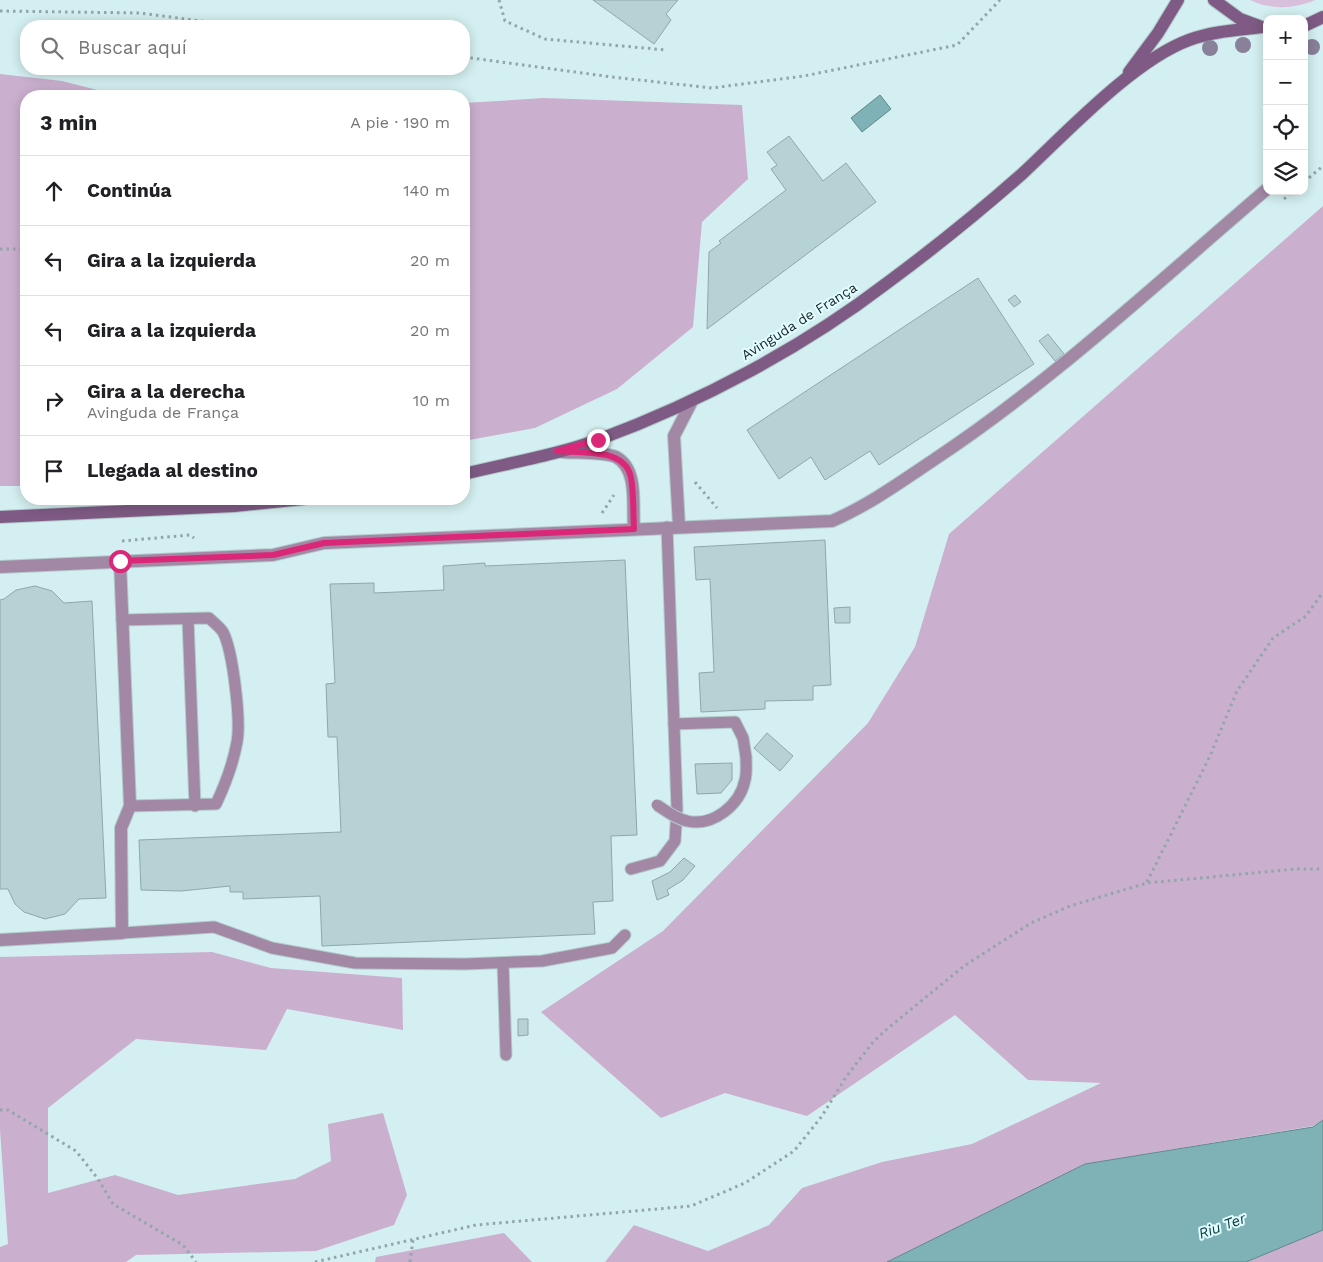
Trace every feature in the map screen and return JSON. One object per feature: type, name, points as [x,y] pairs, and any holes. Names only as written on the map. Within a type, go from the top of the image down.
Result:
[{"type":"main road","name":"Avinguda de França","points":[[1122,83],[1158,33],[1178,0]]},
{"type":"main road","points":[[1214,0],[1240,19],[1263,26]]},
{"type":"main road","points":[[1313,26],[1323,18]]},
{"type":"main road","name":"Avinguda de França","points":[[470,473],[598,440],[692,401],[818,331],[886,284],[1008,186],[1122,83],[1165,52],[1188,40],[1209,34],[1263,27]]},
{"type":"main road","points":[[0,517],[244,505]]},
{"type":"street","points":[[0,567],[273,555],[324,543],[832,520],[855,511],[980,429],[1076,353],[1263,192]]},
{"type":"street","points":[[673,526],[677,483],[674,436],[692,401]]},
{"type":"street","points":[[557,451],[614,456],[624,464],[631,475],[634,529]]},
{"type":"street","points":[[0,940],[122,933],[121,828],[130,806],[120,561]]},
{"type":"lane","points":[[631,869],[660,862],[675,841],[677,808],[674,724],[673,526]]},
{"type":"lane","points":[[122,620],[209,618],[222,632],[232,669],[238,708],[238,742],[225,786],[216,804],[195,806],[130,806]]},
{"type":"lane","points":[[188,619],[195,806]]},
{"type":"lane","points":[[657,805],[671,815],[688,822],[723,814],[736,801],[745,781],[746,757],[743,738],[735,722],[674,724]]},
{"type":"lane","points":[[122,933],[214,927],[272,948],[355,963],[542,961],[612,948],[625,935]]},
{"type":"lane","points":[[504,962],[506,1055]]},
{"type":"path","points":[[499,0],[505,21],[545,38],[666,50]]},
{"type":"path","points":[[470,58],[712,88],[804,76],[957,45],[1000,0]]},
{"type":"path","points":[[0,11],[140,13],[193,20]]},
{"type":"path","points":[[1308,179],[1323,166]]},
{"type":"path","points":[[0,249],[20,249]]},
{"type":"path","points":[[677,483],[695,482],[717,508],[727,508]]},
{"type":"path","points":[[600,516],[620,486],[631,487]]},
{"type":"path","points":[[1147,883],[1210,756],[1237,691],[1272,638],[1306,616],[1323,592]]},
{"type":"path","points":[[315,1262],[476,1225],[691,1206],[745,1183],[794,1151],[873,1042],[929,993],[964,966],[1031,923],[1070,906],[1147,883],[1296,869],[1323,869]]},
{"type":"path","points":[[0,1110],[8,1110],[76,1151],[98,1179],[113,1204],[183,1245],[196,1262]]},
{"type":"path","points":[[410,1262],[412,1240]]},
{"type":"shaded area","points":[[1250,0],[1315,0],[1291,7],[1274,7]]},
{"type":"shaded area","points":[[0,74],[62,81],[97,90],[20,90],[20,486],[0,486]]},
{"type":"shaded area","points":[[544,98],[742,105],[748,179],[702,222],[693,327],[617,389],[535,428],[470,440],[470,103]]},
{"type":"shaded area","points":[[1323,206],[1323,1120],[1313,1126],[1085,1164],[887,1262],[605,1262],[634,1225],[708,1251],[769,1225],[802,1188],[882,1162],[972,1144],[1101,1083],[1028,1080],[955,1015],[807,1116],[725,1093],[661,1118],[541,1012],[663,931],[868,723],[915,647],[949,534]]},
{"type":"shaded area","points":[[212,952],[271,968],[402,978],[403,1030],[287,1009],[266,1050],[136,1039],[48,1108],[48,1193],[115,1175],[178,1195],[295,1179],[331,1161],[328,1124],[383,1113],[407,1195],[394,1225],[316,1251],[136,1255],[126,1262],[0,1262],[0,1247],[8,1244],[0,1130],[0,957]]},
{"type":"shaded area","points":[[1323,1230],[1323,1262],[1246,1262]]},
{"type":"shaded area","points":[[504,1233],[532,1262],[375,1262],[376,1257]]},
{"type":"water","points":[[880,95],[891,109],[862,132],[851,118]]},
{"type":"water","name":"Riu Ter","points":[[1323,1120],[1323,1230],[1246,1262],[887,1262],[1085,1164],[1313,1127]]},
{"type":"building","points":[[593,0],[678,0],[666,14],[671,20],[654,44]]},
{"type":"building","points":[[789,136],[823,181],[846,163],[876,202],[707,329],[709,252],[721,243],[719,241],[786,190],[771,169],[777,165],[767,152]]},
{"type":"building","points":[[978,278],[1034,364],[879,465],[870,451],[825,480],[811,457],[779,479],[747,430]]},
{"type":"building","points":[[1015,295],[1021,302],[1014,307],[1008,300]]},
{"type":"building","points":[[1048,334],[1064,354],[1055,361],[1039,341]]},
{"type":"building","points":[[825,540],[831,685],[813,686],[813,700],[765,701],[765,709],[701,712],[699,673],[714,672],[710,579],[696,580],[694,547]]},
{"type":"building","points":[[625,560],[637,835],[611,836],[613,901],[593,902],[595,934],[322,946],[320,896],[243,899],[243,892],[230,892],[230,886],[181,891],[141,890],[139,840],[341,832],[337,737],[328,737],[326,684],[335,683],[330,584],[374,583],[374,593],[444,590],[443,566],[485,563],[485,566]]},
{"type":"building","points":[[35,586],[52,591],[64,603],[92,601],[106,898],[79,899],[65,914],[45,919],[24,912],[15,904],[8,889],[0,889],[0,600],[16,590]]},
{"type":"building","points":[[850,607],[850,623],[835,623],[834,608]]},
{"type":"building","points":[[767,733],[793,756],[780,771],[754,748]]},
{"type":"building","points":[[732,763],[732,780],[721,793],[697,794],[695,764]]},
{"type":"building","points":[[684,858],[695,866],[683,880],[667,890],[669,895],[657,900],[652,881],[670,872]]},
{"type":"building","points":[[518,1019],[528,1019],[528,1035],[518,1036]]},
{"type":"route","points":[[120,561],[273,555],[324,543],[634,529],[631,475],[624,464],[614,456],[557,451],[598,440]]}]
